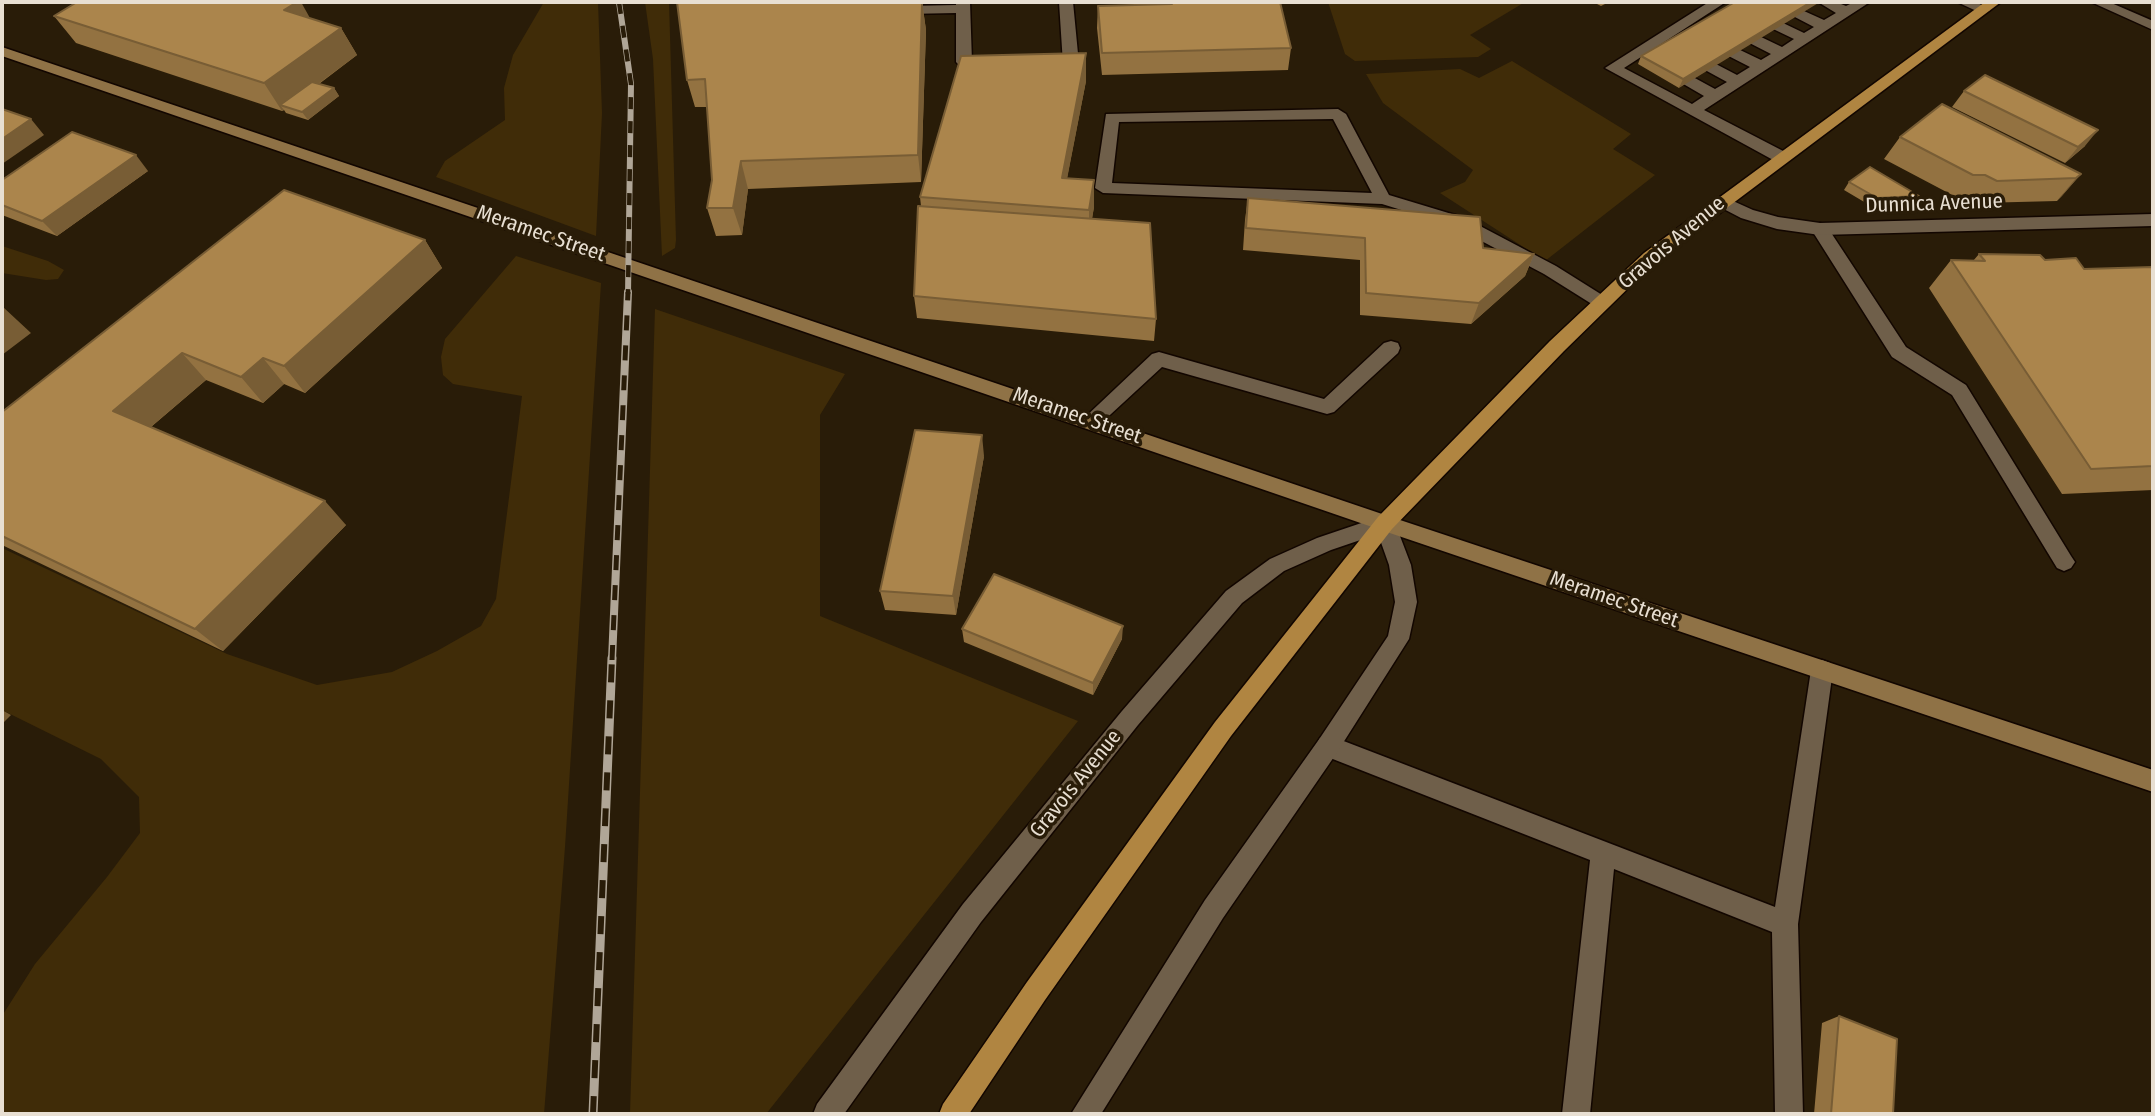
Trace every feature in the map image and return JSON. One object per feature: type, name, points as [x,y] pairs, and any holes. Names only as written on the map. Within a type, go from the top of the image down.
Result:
[{"type":"main road","name":"Gravois Avenue","points":[[953,1114],[1036,991],[1223,729],[1385,523],[1601,302],[1650,257],[1781,157],[1988,6]]},
{"type":"street","points":[[894,2],[898,8],[906,10],[963,5],[964,62]]},
{"type":"street","points":[[1066,2],[1071,64]]},
{"type":"street","points":[[1719,2],[1613,68],[1781,157]]},
{"type":"street","points":[[1728,2],[1805,39]]},
{"type":"street","points":[[1773,2],[1825,26]]},
{"type":"street","points":[[1825,2],[1847,12]]},
{"type":"street","points":[[1693,110],[1863,2]]},
{"type":"street","points":[[1964,2],[1988,6]]},
{"type":"street","points":[[2098,2],[2153,26]]},
{"type":"street","points":[[1701,13],[1783,53]]},
{"type":"street","points":[[1681,26],[1762,67]]},
{"type":"street","points":[[1659,39],[1738,82]]},
{"type":"street","name":"Meramec Street","points":[[2,51],[1385,523],[2153,781]]},
{"type":"street","points":[[1638,52],[1716,96]]},
{"type":"street","points":[[1383,199],[1338,114],[1112,117],[1103,188],[1383,199],[1459,222],[1550,270],[1601,302]]},
{"type":"street","name":"Dunnica Avenue","points":[[1722,201],[1747,214],[1777,223],[1820,229],[2153,220]]},
{"type":"street","points":[[1820,229],[1899,352],[1959,390],[2064,562]]},
{"type":"street","points":[[1091,421],[1159,359],[1327,407],[1391,348]]},
{"type":"street","points":[[1085,1114],[1214,909],[1328,746],[1398,639],[1406,602],[1401,565],[1385,523]]},
{"type":"street","name":"Gravois Avenue","points":[[828,1114],[972,913],[1129,718],[1234,597],[1278,565],[1324,544],[1385,523]]},
{"type":"street","points":[[1789,1114],[1785,925],[1822,670]]},
{"type":"street","points":[[1328,746],[1785,925]]},
{"type":"street","points":[[1576,1114],[1603,853]]},
{"type":"shaded area","points":[[544,2],[598,2],[602,113],[596,236],[436,177],[445,161],[505,120],[504,88],[513,55]]},
{"type":"shaded area","points":[[645,2],[669,2],[676,240],[675,248],[662,256],[653,59]]},
{"type":"shaded area","points":[[1328,2],[1525,2],[1470,35],[1491,49],[1478,57],[1355,61],[1345,54]]},
{"type":"shaded area","points":[[1512,61],[1631,134],[1613,149],[1655,175],[1545,261],[1440,193],[1465,182],[1473,170],[1383,103],[1366,74],[1460,69],[1479,78]]},
{"type":"shaded area","points":[[2,246],[48,261],[64,270],[58,279],[46,280],[2,273]]},
{"type":"shaded area","points":[[516,256],[601,283],[565,847],[544,1114],[2,1114],[2,1016],[35,964],[140,833],[139,797],[101,759],[2,710],[2,548],[227,654],[317,685],[392,672],[437,651],[481,626],[496,599],[522,396],[453,384],[443,375],[441,357],[445,339]]},
{"type":"shaded area","points":[[655,309],[845,374],[820,415],[820,616],[1078,721],[766,1114],[630,1114]]},
{"type":"building","points":[[77,2],[297,2],[284,10],[341,28],[264,83],[54,16]]},
{"type":"building","points":[[677,2],[922,2],[918,155],[741,161],[733,208],[707,208],[712,180],[705,79],[687,80]]},
{"type":"building","points":[[1172,2],[1280,2],[1291,48],[1102,53],[1098,6]]},
{"type":"building","points":[[1735,2],[1811,2],[1683,79],[1641,56]]},
{"type":"building","points":[[1086,53],[1062,178],[1094,180],[1089,210],[920,197],[961,56]]},
{"type":"building","points":[[1985,75],[2098,130],[2078,147],[1964,91]]},
{"type":"building","points":[[312,82],[334,88],[302,112],[280,105]]},
{"type":"building","points":[[1942,104],[2081,174],[2076,178],[1997,181],[1985,175],[1973,175],[1900,137]]},
{"type":"building","points":[[2,109],[31,119],[2,139]]},
{"type":"building","points":[[72,132],[136,155],[42,221],[2,205],[2,180]]},
{"type":"building","points":[[1870,167],[1919,196],[1877,198],[1849,182]]},
{"type":"building","points":[[284,190],[425,240],[284,366],[263,358],[241,377],[182,353],[113,411],[325,501],[195,629],[2,536],[2,412]]},
{"type":"building","points":[[1248,198],[1480,217],[1483,248],[1534,254],[1479,303],[1366,293],[1365,238],[1246,228]]},
{"type":"building","points":[[918,206],[1150,223],[1156,319],[914,296]]},
{"type":"building","points":[[1979,254],[2040,255],[2045,260],[2076,258],[2084,269],[2153,267],[2153,466],[2091,469],[1951,260],[1985,261]]},
{"type":"building","points":[[915,430],[982,435],[953,596],[880,591]]},
{"type":"building","points":[[994,574],[1123,626],[1093,683],[962,629]]},
{"type":"building","points":[[1839,1016],[1897,1039],[1893,1114],[1831,1114]]},
{"type":"railway","points":[[619,2],[631,84],[628,294]]},
{"type":"railway","points":[[612,660],[628,292]]},
{"type":"railway","points":[[593,1114],[612,658]]}]
